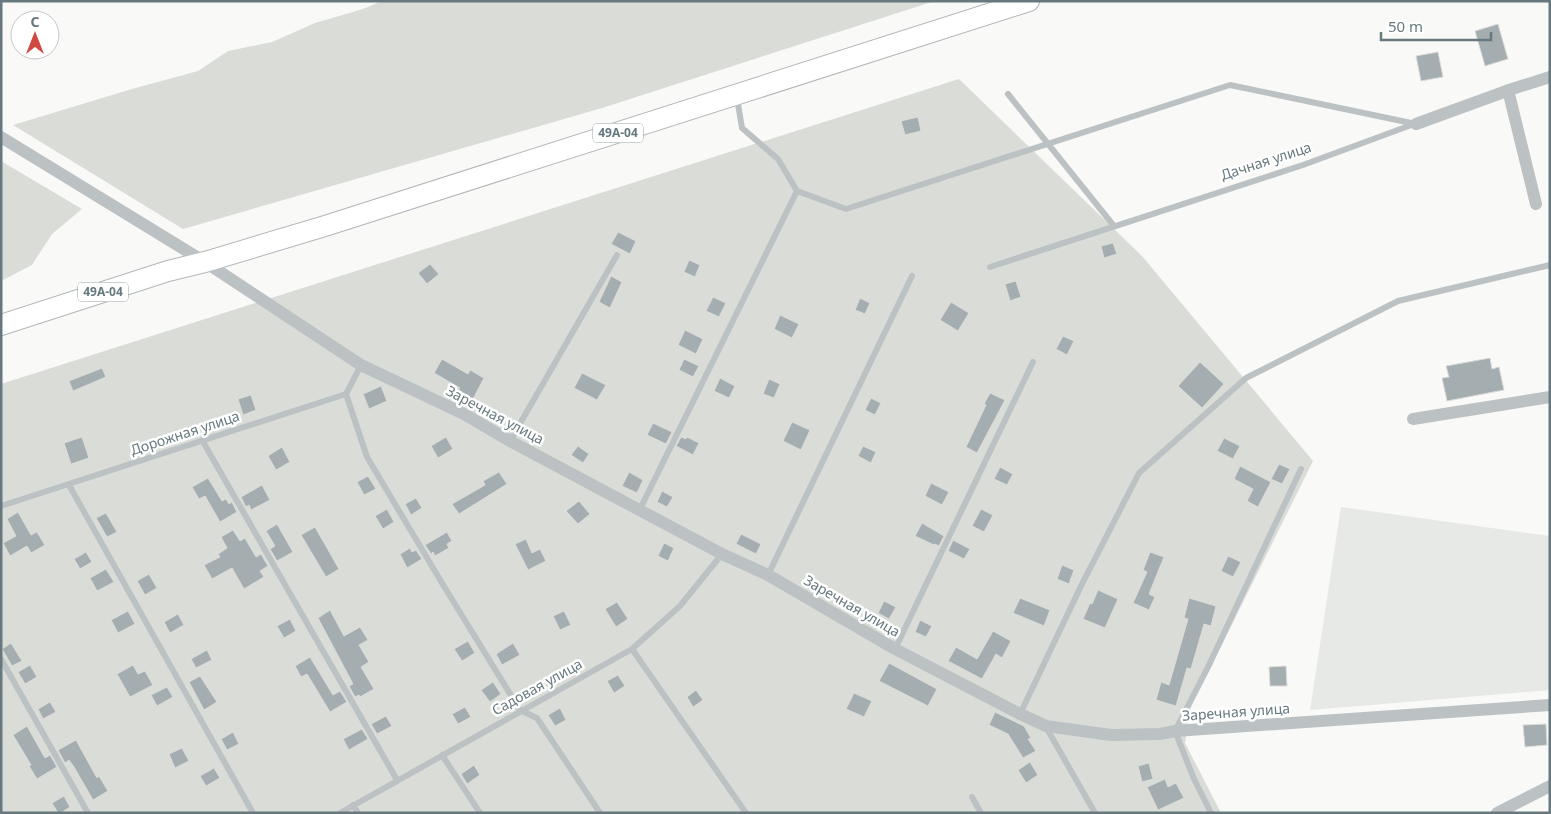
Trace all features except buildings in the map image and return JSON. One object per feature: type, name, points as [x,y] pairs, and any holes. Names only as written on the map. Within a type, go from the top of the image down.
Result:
[{"type":"main road","name":"49А-04","points":[[1,325],[168,271],[205,262],[325,226],[1030,1]]},
{"type":"street","name":"Дачная улица","points":[[1416,124],[1508,90],[1550,77]]},
{"type":"street","points":[[1508,90],[1536,204]]},
{"type":"street","name":"Заречная улица","points":[[1,137],[205,262],[361,365],[464,414],[510,441],[722,554],[768,575],[895,649],[1046,726],[1111,735],[1160,734],[1175,731],[1550,705]]},
{"type":"street","points":[[1413,419],[1550,397]]},
{"type":"street","points":[[1497,813],[1550,786]]},
{"type":"lane","points":[[737,95],[742,128],[778,159],[796,191],[846,209],[1230,85],[1416,124]]},
{"type":"lane","points":[[1008,94],[1114,226]]},
{"type":"lane","name":"Дачная улица","points":[[990,267],[1303,165],[1416,124]]},
{"type":"lane","points":[[640,509],[796,191]]},
{"type":"lane","points":[[510,441],[617,255]]},
{"type":"lane","points":[[1020,714],[1082,584],[1140,473],[1246,378],[1398,300],[1550,265]]},
{"type":"lane","points":[[768,575],[912,276]]},
{"type":"lane","points":[[895,649],[1033,362]]},
{"type":"lane","points":[[361,365],[346,394],[367,457],[520,710],[537,718],[600,813]]},
{"type":"lane","name":"Дорожная улица","points":[[1,506],[346,394]]},
{"type":"lane","points":[[202,440],[397,780]]},
{"type":"lane","points":[[1211,813],[1194,779],[1175,731],[1208,667],[1301,469]]},
{"type":"lane","points":[[69,485],[253,813]]},
{"type":"lane","name":"Садовая улица","points":[[340,813],[520,710],[632,649],[680,606],[722,554]]},
{"type":"lane","points":[[632,649],[746,813]]},
{"type":"lane","points":[[1,659],[88,813]]},
{"type":"lane","points":[[1046,726],[1095,813]]},
{"type":"lane","points":[[442,756],[480,813]]},
{"type":"lane","points":[[972,797],[981,813]]},
{"type":"lane","points":[[353,805],[358,813]]},
{"type":"shaded area","points":[[382,1],[935,1],[602,108],[183,229],[13,125],[198,71],[228,51],[272,42],[315,23],[363,9]]},
{"type":"shaded area","points":[[959,79],[1142,256],[1313,461],[1190,709],[1185,743],[1221,813],[1,813],[1,384]]},
{"type":"shaded area","points":[[1,161],[82,209],[52,234],[32,265],[1,281]]},
{"type":"shaded area","points":[[1341,507],[1550,536],[1550,690],[1310,710]]}]
